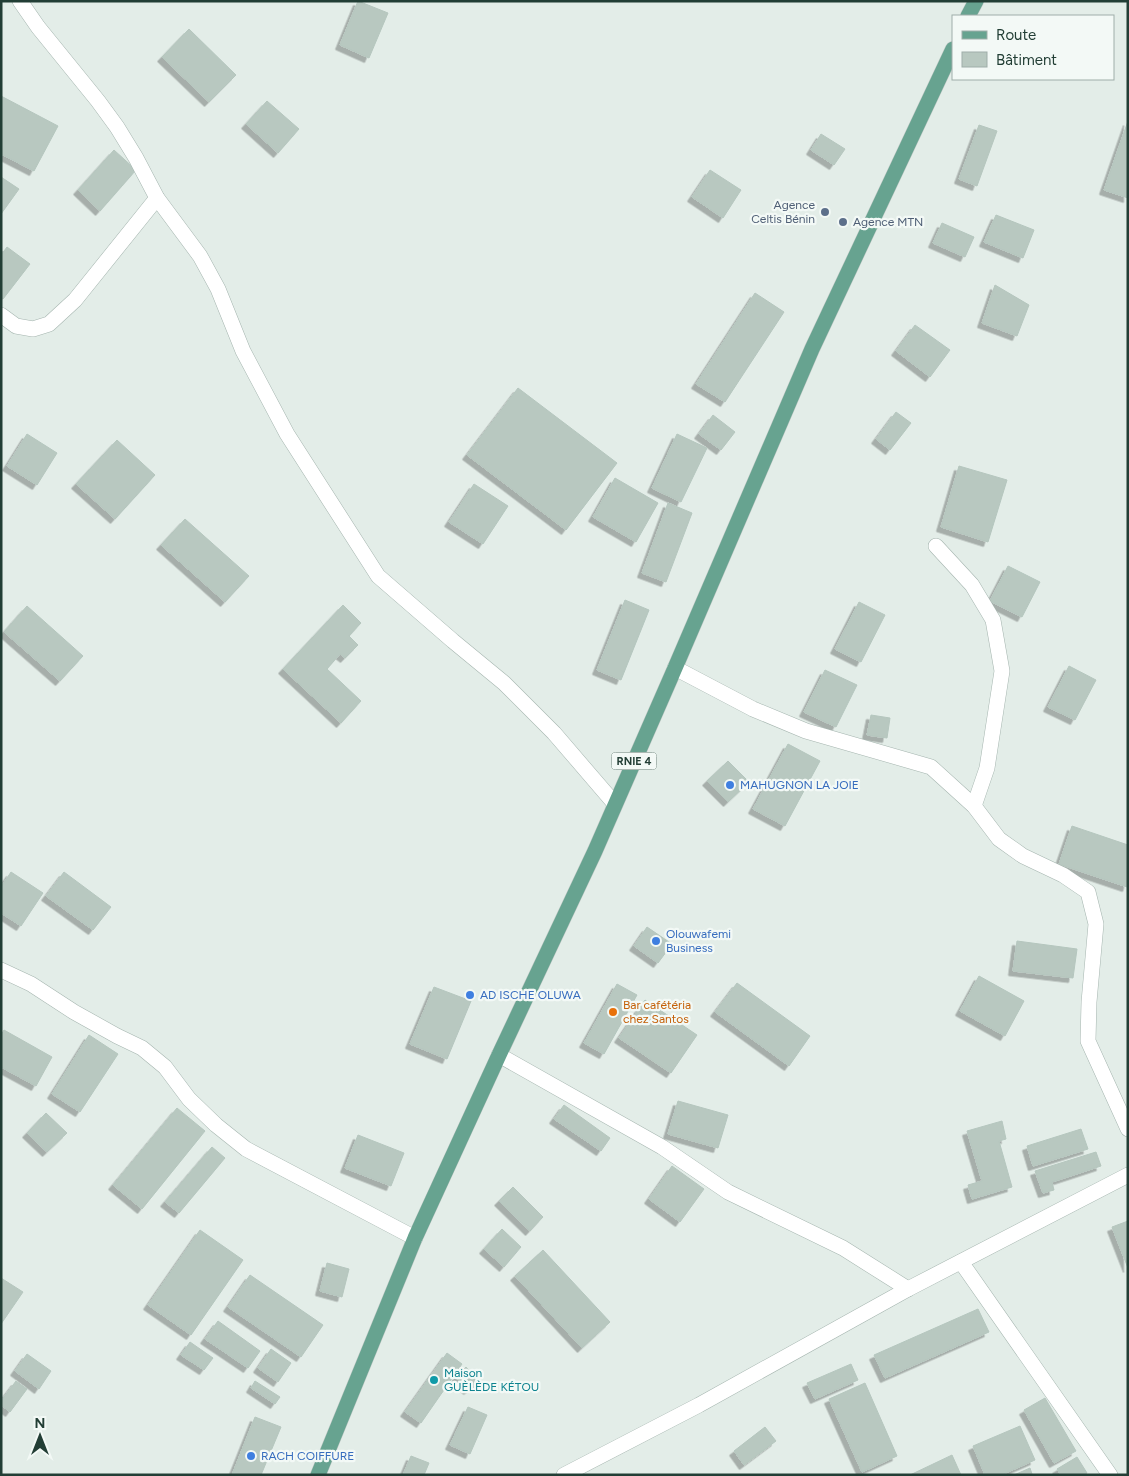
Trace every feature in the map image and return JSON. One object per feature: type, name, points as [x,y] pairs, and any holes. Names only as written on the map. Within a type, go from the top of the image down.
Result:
[{"type":"main road","points":[[969,15],[976,1]]},
{"type":"main road","name":"RNIE 4","points":[[318,1475],[415,1238],[595,852],[812,349],[952,51]]},
{"type":"street","points":[[20,1],[38,27],[117,127],[157,198],[200,256],[218,289],[243,351],[287,434],[378,576],[504,683],[554,733],[615,804]]},
{"type":"street","points":[[1,315],[16,326],[33,330],[49,324],[75,300],[157,198]]},
{"type":"street","points":[[936,546],[972,585],[993,620],[1002,671],[987,768],[974,806]]},
{"type":"street","points":[[675,668],[753,709],[806,731],[931,767],[974,806],[1000,839],[1023,856],[1063,875],[1088,892],[1096,924],[1089,1002],[1088,1042],[1128,1129]]},
{"type":"street","points":[[1,970],[31,984],[74,1012],[142,1048],[165,1067],[189,1099],[216,1125],[246,1149],[415,1238]]},
{"type":"street","points":[[499,1055],[662,1147],[728,1192],[843,1248],[908,1289]]},
{"type":"street","points":[[564,1475],[700,1405],[908,1289],[1128,1175]]},
{"type":"street","points":[[961,1262],[1110,1475]]},
{"type":"building","points":[[358,1],[388,13],[369,58],[340,45]]},
{"type":"building","points":[[189,29],[236,75],[209,102],[162,57]]},
{"type":"building","points":[[1,96],[58,126],[34,171],[1,154]]},
{"type":"building","points":[[267,101],[299,129],[278,153],[246,124]]},
{"type":"building","points":[[1128,121],[1128,198],[1104,190]]},
{"type":"building","points":[[979,125],[997,131],[977,186],[959,179]]},
{"type":"building","points":[[821,134],[845,149],[834,165],[811,150]]},
{"type":"building","points":[[114,150],[136,170],[100,211],[78,190]]},
{"type":"building","points":[[710,170],[741,190],[723,218],[692,197]]},
{"type":"building","points":[[1,177],[19,189],[1,214]]},
{"type":"building","points":[[996,215],[1034,230],[1023,258],[984,242]]},
{"type":"building","points":[[942,223],[974,237],[965,257],[933,243]]},
{"type":"building","points":[[7,247],[30,264],[3,299],[1,297],[1,255]]},
{"type":"building","points":[[995,285],[1029,305],[1017,336],[982,323]]},
{"type":"building","points":[[755,293],[784,312],[725,402],[696,384]]},
{"type":"building","points":[[915,325],[950,350],[930,377],[896,351]]},
{"type":"building","points":[[518,388],[617,463],[566,530],[467,455]]},
{"type":"building","points":[[896,412],[911,423],[890,450],[876,439]]},
{"type":"building","points":[[713,415],[735,432],[721,450],[699,434]]},
{"type":"building","points":[[27,434],[57,453],[37,485],[7,466]]},
{"type":"building","points":[[677,434],[707,448],[681,502],[652,488]]},
{"type":"building","points":[[117,440],[155,475],[115,519],[76,484]]},
{"type":"building","points":[[959,466],[1007,480],[988,542],[941,527]]},
{"type":"building","points":[[615,478],[658,503],[636,542],[593,517]]},
{"type":"building","points":[[474,484],[508,506],[483,544],[449,522]]},
{"type":"building","points":[[668,503],[692,513],[666,582],[642,573]]},
{"type":"building","points":[[185,519],[249,576],[225,602],[161,545]]},
{"type":"building","points":[[1008,566],[1040,582],[1022,617],[990,601]]},
{"type":"building","points":[[625,600],[649,610],[621,680],[597,670]]},
{"type":"building","points":[[859,602],[885,615],[861,662],[835,649]]},
{"type":"building","points":[[343,605],[361,623],[349,636],[358,645],[345,658],[340,654],[327,669],[361,701],[341,723],[283,669]]},
{"type":"building","points":[[27,606],[83,656],[60,681],[4,632]]},
{"type":"building","points":[[1069,666],[1096,680],[1075,720],[1048,707]]},
{"type":"building","points":[[825,670],[857,685],[836,727],[804,712]]},
{"type":"building","points":[[871,715],[890,718],[887,738],[867,735]]},
{"type":"building","points":[[788,744],[820,761],[785,826],[753,809]]},
{"type":"building","points":[[728,761],[749,782],[728,802],[707,781]]},
{"type":"building","points":[[1072,826],[1128,845],[1127,887],[1059,864]]},
{"type":"building","points":[[11,872],[43,893],[21,926],[1,913],[1,887]]},
{"type":"building","points":[[64,872],[111,907],[93,930],[46,896]]},
{"type":"building","points":[[647,927],[672,944],[658,963],[634,946]]},
{"type":"building","points":[[1017,941],[1077,949],[1073,978],[1013,971]]},
{"type":"building","points":[[979,976],[1024,1001],[1005,1036],[960,1011]]},
{"type":"building","points":[[737,983],[810,1036],[789,1066],[715,1012]]},
{"type":"building","points":[[617,984],[637,995],[604,1054],[584,1043]]},
{"type":"building","points":[[434,987],[471,1001],[447,1059],[410,1044]]},
{"type":"building","points":[[645,1000],[697,1035],[671,1073],[619,1038]]},
{"type":"building","points":[[4,1030],[52,1057],[36,1086],[1,1067],[1,1035]]},
{"type":"building","points":[[89,1035],[118,1054],[80,1112],[52,1094]]},
{"type":"building","points":[[678,1101],[728,1115],[718,1148],[668,1134]]},
{"type":"building","points":[[564,1105],[610,1138],[601,1151],[554,1119]]},
{"type":"building","points":[[177,1108],[205,1131],[142,1209],[113,1185]]},
{"type":"building","points":[[46,1113],[67,1133],[47,1152],[27,1133]]},
{"type":"building","points":[[1002,1121],[1006,1139],[999,1141],[1012,1187],[972,1199],[968,1185],[982,1181],[967,1131]]},
{"type":"building","points":[[1081,1129],[1088,1149],[1033,1166],[1027,1146]]},
{"type":"building","points":[[358,1135],[404,1153],[391,1186],[345,1168]]},
{"type":"building","points":[[212,1147],[225,1158],[179,1213],[165,1202]]},
{"type":"building","points":[[1096,1152],[1101,1166],[1052,1182],[1054,1190],[1043,1193],[1035,1171]]},
{"type":"building","points":[[672,1166],[704,1189],[680,1222],[649,1199]]},
{"type":"building","points":[[513,1187],[543,1217],[530,1231],[499,1201]]},
{"type":"building","points":[[1128,1221],[1128,1268],[1112,1227]]},
{"type":"building","points":[[502,1229],[521,1247],[504,1267],[484,1249]]},
{"type":"building","points":[[200,1230],[243,1260],[191,1335],[148,1305]]},
{"type":"building","points":[[543,1250],[610,1322],[582,1348],[515,1276]]},
{"type":"building","points":[[327,1263],[349,1269],[342,1297],[320,1291]]},
{"type":"building","points":[[250,1275],[323,1325],[301,1357],[228,1307]]},
{"type":"building","points":[[1,1278],[23,1292],[1,1324]]},
{"type":"building","points":[[978,1309],[989,1332],[885,1378],[874,1355]]},
{"type":"building","points":[[218,1321],[260,1351],[248,1368],[205,1339]]},
{"type":"building","points":[[190,1342],[213,1358],[204,1370],[181,1355]]},
{"type":"building","points":[[271,1349],[291,1363],[278,1382],[258,1368]]},
{"type":"building","points":[[447,1353],[462,1364],[421,1423],[405,1412]]},
{"type":"building","points":[[27,1354],[51,1371],[39,1389],[15,1371]]},
{"type":"building","points":[[851,1364],[858,1380],[815,1399],[807,1383]]},
{"type":"building","points":[[466,1367],[479,1383],[468,1390],[456,1377]]},
{"type":"building","points":[[16,1381],[27,1389],[10,1412],[1,1405],[1,1401]]},
{"type":"building","points":[[255,1381],[280,1397],[275,1404],[251,1388]]},
{"type":"building","points":[[865,1383],[897,1456],[862,1472],[829,1399]]},
{"type":"building","points":[[1045,1398],[1076,1451],[1054,1463],[1024,1410]]},
{"type":"building","points":[[468,1407],[487,1415],[470,1454],[450,1445]]},
{"type":"building","points":[[255,1417],[281,1427],[261,1475],[232,1475]]},
{"type":"building","points":[[1020,1426],[1035,1460],[1001,1475],[985,1475],[973,1446]]},
{"type":"building","points":[[765,1427],[776,1441],[744,1465],[734,1451]]},
{"type":"building","points":[[952,1455],[961,1475],[910,1475]]},
{"type":"building","points":[[411,1456],[429,1463],[424,1475],[403,1475]]},
{"type":"building","points":[[1077,1457],[1087,1473],[1084,1475],[1061,1475],[1057,1469]]},
{"type":"building","points":[[1030,1468],[1032,1474],[1014,1475]]},
{"type":"place","name":"Agence Celtis Bénin","points":[[825,212]]},
{"type":"place","name":"Agence MTN","points":[[843,222]]},
{"type":"place","name":"MAHUGNON LA JOIE","points":[[730,785]]},
{"type":"place","name":"Olouwafemi Business","points":[[656,941]]},
{"type":"place","name":"AD ISCHE OLUWA","points":[[470,995]]},
{"type":"place","name":"Bar cafétéria chez Santos","points":[[613,1012]]},
{"type":"place","name":"Maison GUÈLÈDE KÉTOU","points":[[434,1380]]},
{"type":"place","name":"RACH COIFFURE","points":[[251,1456]]}]
